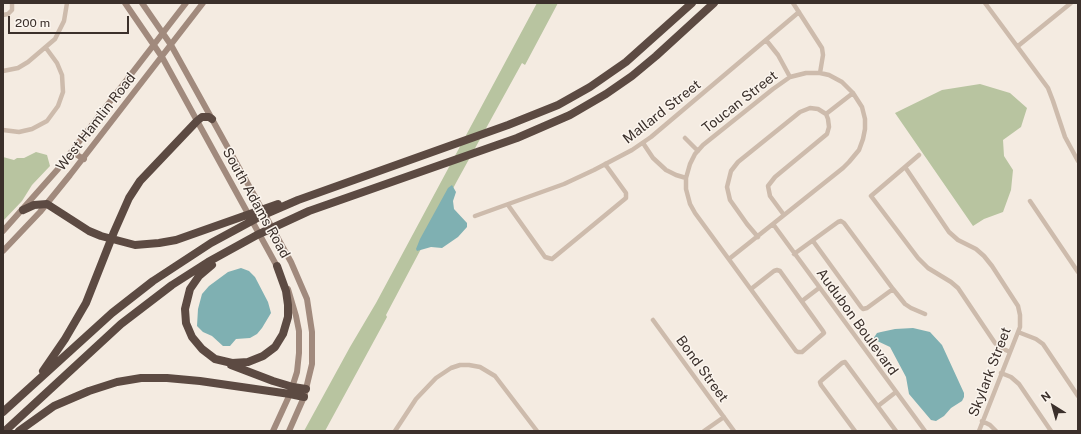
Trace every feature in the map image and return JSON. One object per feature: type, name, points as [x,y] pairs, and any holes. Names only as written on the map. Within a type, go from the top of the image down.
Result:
[{"type":"highway","points":[[23,210],[34,205],[47,204],[89,231],[117,241],[135,245],[176,240],[259,210],[315,193],[454,145],[548,110],[593,85],[633,56],[692,3]]},
{"type":"highway","points":[[5,431],[129,318],[178,281],[238,245],[280,224],[320,207],[546,126],[579,110],[606,94],[647,64],[714,3]]},
{"type":"highway","points":[[31,386],[65,340],[86,303],[129,198],[148,172],[197,121],[202,117],[209,117],[212,119]]},
{"type":"highway","points":[[3,412],[112,313],[166,272],[238,228],[274,210],[315,193]]},
{"type":"highway","points":[[238,245],[207,268],[190,289],[185,309],[185,319],[188,328],[195,342],[210,356],[273,381],[291,390]]},
{"type":"highway","points":[[225,362],[243,363],[258,359],[275,347],[283,334],[288,317],[288,305],[286,291],[278,266]]},
{"type":"highway","points":[[19,431],[54,406],[88,390],[117,382],[142,378],[167,378],[291,390],[305,393]]},
{"type":"main road","name":"South Adams Road","points":[[126,3],[162,57],[278,266],[291,296],[298,324],[299,353],[297,372],[291,390],[273,431]]},
{"type":"main road","name":"South Adams Road","points":[[142,3],[171,45],[281,244],[301,284],[311,318],[313,354],[305,393],[289,431]]},
{"type":"main road","name":"West Hamlin Road","points":[[3,231],[23,210],[76,145],[186,3]]},
{"type":"main road","name":"West Hamlin Road","points":[[3,251],[47,204],[84,159],[204,3]]},
{"type":"main road","points":[[76,145],[77,155],[84,159]]},
{"type":"street","points":[[3,15],[8,14],[12,10],[12,3]]},
{"type":"street","points":[[3,71],[12,70],[25,64],[55,39],[63,26],[67,3]]},
{"type":"street","points":[[793,3],[822,48],[824,55],[820,73]]},
{"type":"street","points":[[985,3],[1048,88],[1065,137],[1078,161]]},
{"type":"street","points":[[1018,46],[1071,3]]},
{"type":"street","name":"Mallard Street","points":[[475,216],[554,188],[605,164],[643,143],[799,12]]},
{"type":"street","points":[[766,40],[778,54],[790,77]]},
{"type":"street","points":[[3,130],[18,132],[32,129],[47,121],[58,106],[62,92],[62,75],[57,63],[46,48]]},
{"type":"street","name":"Toucan Street","points":[[806,73],[820,73],[842,82],[853,93],[862,107],[864,119],[863,139],[859,150],[842,168],[729,259],[690,204],[686,189],[686,178],[690,164],[698,151],[773,89],[790,77],[806,73]]},
{"type":"street","points":[[826,114],[853,93]]},
{"type":"street","points":[[758,237],[730,200],[727,187],[731,171],[738,162],[800,112],[806,109],[818,108],[826,114],[828,119],[829,127],[827,134],[775,177],[768,186],[770,196],[784,215]]},
{"type":"street","points":[[685,138],[698,151]]},
{"type":"street","points":[[643,143],[653,158],[666,170],[686,178]]},
{"type":"street","points":[[919,155],[871,196],[918,258],[928,268],[958,288],[995,343],[999,347],[1010,352]]},
{"type":"street","points":[[508,205],[545,257],[552,259],[626,198],[626,193],[605,164]]},
{"type":"street","name":"Skylark Street","points":[[905,167],[951,234],[981,254],[992,266],[1018,306],[1020,320],[1018,332],[978,431]]},
{"type":"street","points":[[1030,201],[1078,272]]},
{"type":"street","points":[[794,254],[841,221],[908,307],[925,314]]},
{"type":"street","name":"Audubon Boulevard","points":[[773,224],[925,431]]},
{"type":"street","points":[[813,241],[863,309],[867,308],[893,289]]},
{"type":"street","points":[[729,259],[751,289],[798,352],[802,352],[824,333],[780,271],[774,271],[751,289]]},
{"type":"street","points":[[802,301],[820,288]]},
{"type":"street","name":"Bond Street","points":[[653,320],[734,431]]},
{"type":"street","points":[[1018,332],[1036,339],[1042,344],[1078,396]]},
{"type":"street","points":[[854,431],[821,385],[822,380],[845,362],[896,431]]},
{"type":"street","points":[[395,431],[416,399],[436,378],[451,368],[460,365],[469,365],[486,370],[495,376],[536,431]]},
{"type":"street","points":[[1001,373],[1011,376],[1019,384],[1051,431]]},
{"type":"street","points":[[878,406],[896,392]]},
{"type":"street","points":[[704,431],[724,416]]},
{"type":"street","points":[[982,421],[990,425],[996,431]]},
{"type":"green space","points":[[537,3],[558,3],[525,65],[522,63],[457,181],[386,315],[387,317],[325,431],[304,431],[376,303]]},
{"type":"green space","points":[[980,84],[1010,93],[1027,108],[1021,127],[1003,140],[1004,156],[1013,170],[1011,190],[1003,212],[984,219],[973,226],[895,113],[942,90]]},
{"type":"green space","points":[[36,152],[47,155],[50,166],[32,185],[22,201],[3,221],[3,157],[14,160],[17,158],[24,158]]},
{"type":"water","points":[[452,185],[456,192],[453,201],[454,209],[467,223],[467,227],[458,237],[442,248],[431,247],[417,251],[416,249],[420,239],[448,188]]},
{"type":"water","points":[[241,268],[249,271],[255,277],[268,302],[271,313],[257,334],[250,338],[236,339],[230,346],[223,346],[212,336],[203,332],[197,326],[198,309],[202,294],[209,286],[228,272]]},
{"type":"water","points":[[913,328],[930,332],[942,345],[964,393],[962,401],[936,421],[931,420],[909,394],[906,377],[890,347],[873,339],[877,333],[895,329]]}]
